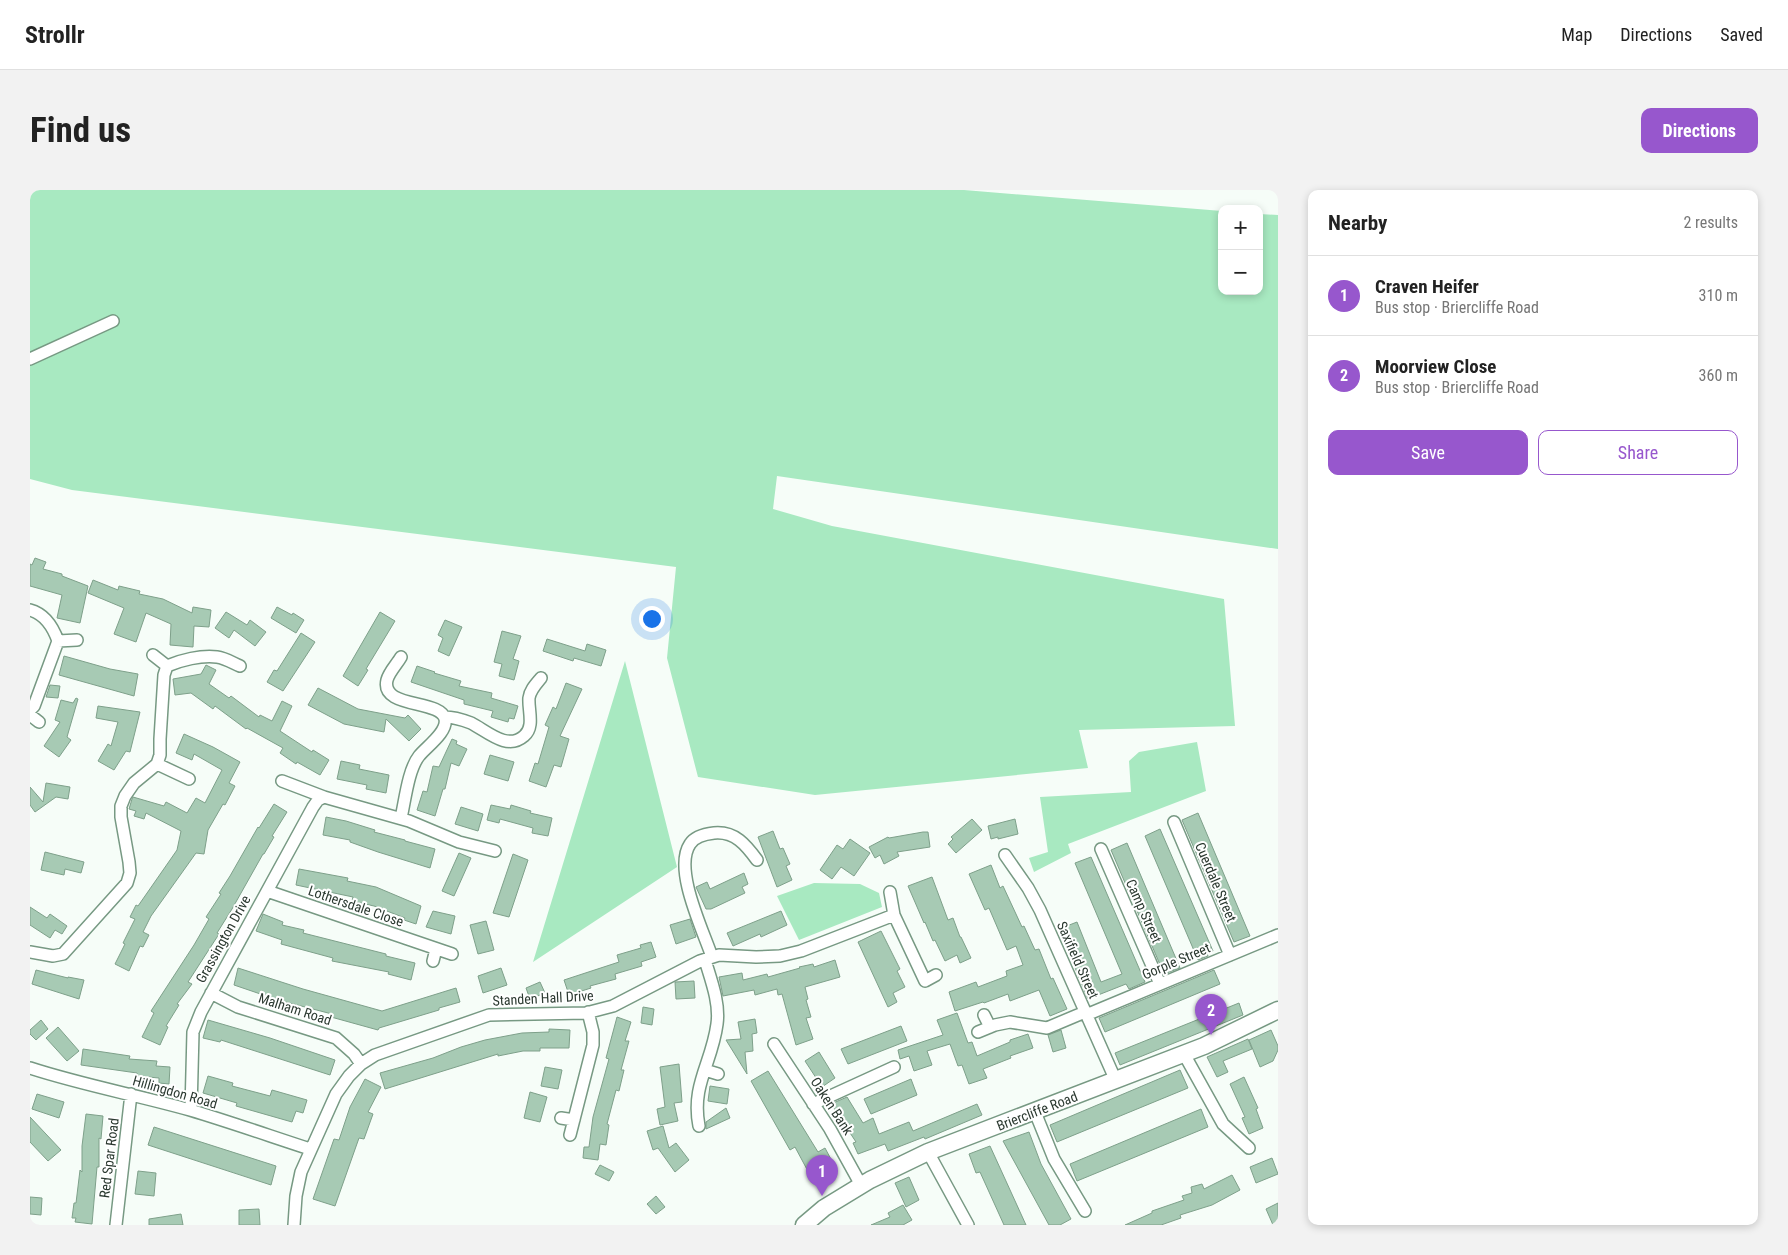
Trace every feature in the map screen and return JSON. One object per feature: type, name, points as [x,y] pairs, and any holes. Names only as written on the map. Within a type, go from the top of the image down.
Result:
[{"type":"street","points":[[30,359],[113,321]]},
{"type":"street","points":[[30,610],[45,618],[58,641],[34,706],[30,710]]},
{"type":"street","points":[[58,641],[77,640]]},
{"type":"street","points":[[153,655],[167,666]]},
{"type":"street","points":[[30,952],[53,956],[63,954],[127,883],[130,873],[121,818],[121,806],[134,783],[157,764],[160,755],[164,675],[167,666],[176,662],[204,657],[219,657],[240,666]]},
{"type":"street","points":[[401,657],[387,679],[389,692],[395,697],[440,712],[445,717],[446,723],[441,732],[419,756],[412,770],[401,818]]},
{"type":"street","points":[[445,717],[453,717],[470,723],[500,740],[508,742],[517,740],[528,732],[529,697],[532,689],[541,678]]},
{"type":"street","points":[[157,764],[189,779]]},
{"type":"street","points":[[282,781],[324,797],[401,818],[459,842],[495,851]]},
{"type":"street","name":"Grassington Drive","points":[[191,1110],[193,1032],[211,993],[313,807],[318,800],[324,797]]},
{"type":"street","name":"Cuerdale Street","points":[[1174,822],[1230,955]]},
{"type":"street","points":[[699,1126],[696,1109],[698,1090],[713,1044],[717,1023],[716,1002],[709,958],[685,876],[685,856],[690,843],[699,836],[716,833],[732,836],[744,842],[757,860]]},
{"type":"street","name":"Camp Street","points":[[1101,849],[1160,984]]},
{"type":"street","name":"Saxifield Street","points":[[1005,855],[1028,888],[1040,910],[1116,1081]]},
{"type":"street","name":"Lothersdale Close","points":[[267,891],[452,954]]},
{"type":"street","points":[[890,892],[894,915],[921,984],[936,976]]},
{"type":"street","name":"Standen Hall Drive","points":[[294,1225],[300,1172],[336,1094],[348,1076],[375,1055],[489,1015],[588,1012],[613,1006],[709,958],[719,955],[780,956],[801,951],[894,915]]},
{"type":"street","name":"Gorple Street","points":[[978,1032],[1010,1022],[1047,1028],[1086,1014],[1278,935]]},
{"type":"street","points":[[433,961],[436,949]]},
{"type":"street","name":"Malham Road","points":[[211,993],[238,1007],[336,1038],[354,1054],[361,1064]]},
{"type":"street","name":"Briercliffe Road","points":[[804,1225],[824,1208],[861,1185],[928,1152],[1204,1046],[1278,1010]]},
{"type":"street","points":[[570,1135],[592,1045],[593,1032],[588,1012]]},
{"type":"street","points":[[984,1015],[990,1027]]},
{"type":"street","name":"Oaken Bank","points":[[774,1044],[843,1152],[861,1185]]},
{"type":"street","points":[[1184,1054],[1223,1124],[1249,1148]]},
{"type":"street","points":[[813,1104],[894,1067]]},
{"type":"street","name":"Hillingdon Road","points":[[30,1068],[65,1080],[131,1094],[191,1110],[310,1150]]},
{"type":"street","points":[[705,1070],[718,1074]]},
{"type":"street","name":"Red Spar Road","points":[[116,1225],[131,1094]]},
{"type":"street","points":[[1035,1112],[1054,1159],[1085,1211]]},
{"type":"street","points":[[561,1118],[574,1120]]},
{"type":"street","points":[[928,1152],[968,1225]]},
{"type":"green space","points":[[30,190],[964,190],[1218,211],[1218,295],[1263,295],[1263,214],[1278,215],[1278,549],[777,476],[773,509],[832,526],[1224,599],[1235,726],[1079,730],[1088,768],[815,795],[698,777],[667,658],[676,567],[72,490],[30,479]]},
{"type":"green space","points":[[625,661],[677,867],[533,962]]},
{"type":"green space","points":[[1197,742],[1206,791],[1068,844],[1071,853],[1034,872],[1029,858],[1048,852],[1040,797],[1131,792],[1129,761],[1139,752]]},
{"type":"green space","points":[[814,883],[860,884],[879,893],[882,907],[799,940],[777,896]]},
{"type":"building","points":[[35,558],[46,562],[43,569],[62,574],[62,576],[88,586],[80,623],[57,618],[62,595],[30,586],[30,564],[32,565]]},
{"type":"building","points":[[93,580],[118,590],[119,586],[140,591],[139,594],[163,599],[192,613],[193,607],[211,610],[209,627],[194,626],[193,647],[170,645],[171,624],[146,613],[136,642],[114,634],[124,608],[88,593]]},
{"type":"building","points":[[277,607],[292,615],[293,613],[304,620],[296,633],[271,618]]},
{"type":"building","points":[[226,612],[247,625],[250,620],[266,632],[255,646],[234,630],[229,638],[215,628]]},
{"type":"building","points":[[380,612],[395,621],[358,686],[343,676]]},
{"type":"building","points":[[445,620],[462,627],[449,656],[438,651],[443,638],[438,635]]},
{"type":"building","points":[[502,631],[521,636],[513,659],[519,661],[514,680],[499,676],[502,664],[494,662]]},
{"type":"building","points":[[301,633],[315,642],[283,691],[267,682],[274,670],[277,671]]},
{"type":"building","points":[[547,639],[585,651],[587,644],[606,650],[601,666],[574,658],[573,661],[543,651]]},
{"type":"building","points":[[64,656],[110,669],[138,674],[134,696],[59,675]]},
{"type":"building","points":[[206,665],[216,670],[209,684],[229,698],[231,696],[259,717],[260,715],[272,721],[282,701],[292,706],[280,731],[312,752],[313,750],[329,760],[320,775],[297,762],[296,764],[280,753],[283,748],[246,729],[215,706],[213,709],[191,693],[175,695],[173,679],[201,674]]},
{"type":"building","points":[[417,666],[461,681],[459,686],[492,693],[491,698],[518,706],[514,719],[509,718],[508,722],[491,717],[493,711],[464,704],[464,700],[411,682]]},
{"type":"building","points":[[566,683],[582,689],[560,736],[569,739],[561,767],[554,765],[546,787],[529,781],[535,763],[538,764],[549,727],[545,725],[553,707],[556,709]]},
{"type":"building","points":[[50,685],[60,686],[58,698],[46,697]]},
{"type":"building","points":[[318,688],[358,709],[405,718],[408,715],[421,729],[409,741],[386,719],[384,732],[344,724],[308,705]]},
{"type":"building","points":[[76,698],[78,699],[67,737],[71,740],[59,757],[44,746],[60,722],[55,720],[61,700],[73,703]]},
{"type":"building","points":[[98,706],[140,712],[130,752],[126,751],[114,770],[98,761],[108,744],[111,746],[118,722],[96,718]]},
{"type":"building","points":[[184,734],[240,762],[229,783],[235,786],[208,830],[204,854],[196,853],[151,916],[143,932],[149,935],[143,947],[140,946],[129,971],[115,964],[135,919],[130,917],[136,905],[138,906],[177,850],[181,831],[146,813],[144,819],[134,816],[136,811],[129,809],[132,799],[133,797],[164,806],[166,802],[187,813],[196,798],[205,803],[222,770],[194,754],[192,760],[176,753]]},
{"type":"building","points":[[452,739],[457,741],[456,744],[467,749],[459,766],[451,763],[445,789],[443,789],[435,816],[417,810],[423,791],[427,792],[433,766],[439,767]]},
{"type":"building","points":[[490,755],[514,762],[508,781],[484,774]]},
{"type":"building","points":[[341,761],[360,765],[359,769],[389,775],[386,793],[366,789],[367,785],[337,779]]},
{"type":"building","points":[[46,783],[70,787],[68,799],[56,797],[35,812],[30,805],[30,787],[43,802]]},
{"type":"building","points":[[274,804],[287,812],[217,933],[219,934],[188,982],[192,984],[177,1004],[179,1005],[166,1026],[168,1027],[160,1045],[142,1037],[154,1013],[151,1011],[194,945],[209,919],[206,917],[221,894],[219,893],[258,827]]},
{"type":"building","points":[[491,805],[510,809],[511,805],[531,811],[530,813],[552,818],[548,836],[532,833],[533,828],[500,819],[499,823],[487,820]]},
{"type":"building","points":[[461,807],[483,814],[478,831],[455,824]]},
{"type":"building","points":[[1198,813],[1250,936],[1234,942],[1182,820]]},
{"type":"building","points":[[326,817],[346,821],[375,830],[374,832],[435,849],[430,868],[378,852],[350,842],[350,840],[323,835]]},
{"type":"building","points":[[972,819],[982,830],[956,853],[948,844],[953,839],[951,837]]},
{"type":"building","points":[[1015,819],[1018,834],[991,839],[988,826]]},
{"type":"building","points":[[1160,829],[1213,951],[1207,953],[1208,956],[1198,960],[1145,836]]},
{"type":"building","points":[[773,831],[780,849],[783,848],[790,864],[786,866],[792,880],[777,887],[758,837]]},
{"type":"building","points":[[928,832],[930,847],[897,852],[899,856],[884,864],[880,855],[875,858],[869,847],[888,837]]},
{"type":"building","points":[[850,839],[870,853],[854,876],[841,867],[832,879],[820,870],[837,845],[843,849]]},
{"type":"building","points":[[1127,843],[1180,968],[1164,974],[1111,850]]},
{"type":"building","points":[[45,852],[84,862],[81,873],[65,869],[64,875],[41,870]]},
{"type":"building","points":[[459,853],[471,858],[454,896],[442,891]]},
{"type":"building","points":[[513,854],[528,860],[509,917],[493,913]]},
{"type":"building","points":[[1091,857],[1145,982],[1129,989],[1126,984],[1088,999],[1059,929],[1077,922],[1101,982],[1122,974],[1075,863]]},
{"type":"building","points":[[991,865],[1000,888],[1003,886],[1035,950],[1039,949],[1051,979],[1053,978],[1067,1009],[1050,1016],[1039,990],[1010,1001],[1008,994],[955,1011],[949,992],[976,982],[978,987],[1007,976],[1006,971],[1023,965],[1016,946],[1007,950],[989,908],[985,910],[969,874]]},
{"type":"building","points":[[299,869],[348,878],[347,881],[376,887],[421,906],[416,924],[374,906],[352,901],[353,897],[296,885]]},
{"type":"building","points":[[744,873],[748,884],[742,887],[745,893],[711,909],[706,909],[696,887],[707,882],[710,889]]},
{"type":"building","points":[[932,877],[948,920],[953,918],[971,958],[960,963],[957,955],[945,961],[924,923],[908,886]]},
{"type":"building","points":[[30,907],[47,918],[50,914],[67,926],[62,934],[55,930],[50,938],[30,925]]},
{"type":"building","points":[[433,911],[455,916],[451,934],[426,927]]},
{"type":"building","points":[[781,911],[787,925],[761,937],[760,934],[733,946],[727,933]]},
{"type":"building","points":[[263,914],[283,922],[282,925],[304,930],[303,933],[415,963],[411,980],[388,974],[389,972],[332,961],[333,958],[281,944],[282,940],[256,931]]},
{"type":"building","points":[[690,919],[696,937],[676,944],[670,925]]},
{"type":"building","points":[[486,921],[494,950],[478,954],[470,925]]},
{"type":"building","points":[[881,931],[900,969],[897,971],[905,987],[893,993],[897,1002],[888,1007],[858,942]]},
{"type":"building","points":[[651,942],[656,957],[641,962],[642,966],[615,974],[616,979],[590,986],[591,988],[569,995],[564,980],[619,962],[617,955],[641,948],[640,945]]},
{"type":"building","points":[[835,960],[840,977],[805,987],[808,999],[806,1000],[811,1017],[806,1018],[813,1039],[796,1045],[782,994],[778,995],[777,989],[755,995],[754,990],[723,996],[719,977],[742,973],[743,980],[767,974],[768,977],[799,967],[813,964],[814,967]]},
{"type":"building","points":[[238,968],[303,989],[382,1011],[456,988],[460,1002],[379,1028],[378,1030],[331,1017],[332,1014],[278,1000],[234,985]]},
{"type":"building","points":[[501,968],[507,985],[483,993],[478,976]]},
{"type":"building","points":[[36,970],[84,980],[79,999],[32,984]]},
{"type":"building","points":[[1214,970],[1220,984],[1105,1032],[1099,1018]]},
{"type":"building","points":[[694,981],[695,998],[676,999],[675,982]]},
{"type":"building","points":[[540,982],[545,993],[530,999],[526,988]]},
{"type":"building","points":[[1239,1003],[1243,1015],[1120,1065],[1115,1053]]},
{"type":"building","points":[[643,1007],[654,1009],[652,1025],[641,1023]]},
{"type":"building","points":[[957,1013],[968,1043],[972,1042],[977,1056],[1010,1042],[1010,1040],[1028,1034],[1033,1048],[1010,1056],[1011,1058],[983,1069],[987,1078],[969,1084],[962,1065],[958,1066],[950,1044],[927,1051],[932,1065],[914,1071],[909,1056],[900,1059],[898,1050],[943,1035],[937,1020]]},
{"type":"building","points":[[617,1017],[631,1022],[625,1041],[629,1041],[621,1070],[624,1070],[619,1091],[616,1090],[607,1124],[609,1125],[606,1145],[600,1144],[598,1160],[583,1158],[584,1147],[589,1147],[593,1117],[609,1059],[606,1058]]},
{"type":"building","points":[[755,1019],[757,1033],[752,1034],[753,1051],[745,1052],[747,1074],[726,1040],[741,1039],[738,1022]]},
{"type":"building","points":[[41,1020],[48,1029],[36,1040],[30,1034],[30,1030]]},
{"type":"building","points":[[208,1020],[335,1060],[330,1075],[221,1040],[220,1042],[203,1038]]},
{"type":"building","points":[[901,1026],[907,1041],[848,1064],[841,1049]]},
{"type":"building","points":[[58,1027],[79,1051],[67,1061],[46,1038]]},
{"type":"building","points":[[549,1029],[570,1030],[569,1048],[540,1048],[540,1051],[523,1051],[498,1056],[498,1054],[385,1089],[380,1073],[433,1058],[485,1040],[522,1033],[549,1032]]},
{"type":"building","points":[[1061,1030],[1066,1048],[1053,1052],[1048,1035]]},
{"type":"building","points":[[1271,1030],[1278,1050],[1273,1061],[1260,1067],[1249,1040]]},
{"type":"building","points":[[1248,1039],[1252,1049],[1223,1061],[1228,1072],[1217,1077],[1207,1057]]},
{"type":"building","points":[[83,1049],[130,1056],[129,1059],[157,1061],[156,1066],[170,1067],[169,1084],[159,1083],[159,1078],[137,1076],[137,1073],[81,1065]]},
{"type":"building","points":[[819,1052],[835,1078],[822,1087],[805,1061]]},
{"type":"building","points":[[679,1064],[682,1102],[674,1103],[678,1121],[660,1125],[657,1109],[665,1107],[660,1067]]},
{"type":"building","points":[[545,1067],[562,1070],[558,1089],[541,1086]]},
{"type":"building","points":[[1180,1070],[1188,1088],[1057,1142],[1050,1125]]},
{"type":"building","points":[[768,1071],[818,1152],[825,1148],[833,1163],[810,1175],[795,1147],[790,1150],[751,1081]]},
{"type":"building","points":[[208,1076],[233,1083],[232,1086],[270,1096],[272,1090],[307,1100],[303,1113],[296,1111],[292,1122],[236,1106],[237,1103],[203,1093]]},
{"type":"building","points":[[1244,1077],[1258,1108],[1256,1109],[1263,1128],[1249,1134],[1242,1118],[1245,1117],[1230,1084]]},
{"type":"building","points":[[365,1079],[381,1087],[368,1112],[373,1114],[364,1139],[359,1138],[335,1206],[313,1199],[334,1139],[339,1140],[350,1107]]},
{"type":"building","points":[[911,1079],[917,1095],[871,1114],[864,1099]]},
{"type":"building","points":[[710,1086],[729,1089],[727,1104],[708,1101]]},
{"type":"building","points":[[530,1092],[547,1097],[540,1122],[524,1118]]},
{"type":"building","points":[[37,1094],[64,1102],[59,1118],[32,1109]]},
{"type":"building","points":[[847,1097],[863,1123],[873,1118],[879,1134],[909,1122],[913,1131],[977,1104],[982,1115],[925,1139],[924,1137],[888,1151],[885,1144],[858,1154],[853,1143],[856,1142],[831,1104]]},
{"type":"building","points":[[726,1108],[730,1118],[706,1129],[706,1122]]},
{"type":"building","points":[[1201,1109],[1208,1127],[1077,1181],[1070,1164]]},
{"type":"building","points":[[86,1114],[103,1116],[101,1139],[99,1138],[99,1167],[97,1167],[92,1224],[75,1222],[76,1218],[72,1218],[80,1170],[82,1172],[82,1146]]},
{"type":"building","points":[[30,1117],[61,1150],[48,1161],[30,1142]]},
{"type":"building","points":[[663,1126],[669,1148],[676,1143],[689,1160],[675,1172],[658,1148],[653,1150],[647,1131]]},
{"type":"building","points":[[154,1127],[276,1166],[271,1185],[148,1145]]},
{"type":"building","points":[[1029,1132],[1041,1164],[1071,1219],[1060,1225],[1049,1225],[1003,1141]]},
{"type":"building","points":[[990,1146],[1026,1225],[1004,1225],[980,1172],[976,1173],[969,1154]]},
{"type":"building","points":[[1272,1158],[1278,1174],[1256,1183],[1250,1167]]},
{"type":"building","points":[[600,1165],[614,1172],[609,1181],[595,1174]]},
{"type":"building","points":[[138,1171],[156,1173],[154,1196],[135,1194]]},
{"type":"building","points":[[1232,1175],[1240,1190],[1212,1205],[1180,1215],[1181,1218],[1161,1225],[1125,1225],[1152,1213],[1152,1211],[1184,1200],[1182,1196],[1192,1193],[1191,1187],[1202,1184],[1204,1189]]},
{"type":"building","points":[[909,1177],[919,1200],[906,1207],[895,1183]]},
{"type":"building","points":[[656,1196],[665,1207],[656,1214],[647,1204]]},
{"type":"building","points":[[30,1197],[42,1198],[41,1215],[30,1214]]},
{"type":"building","points":[[1278,1203],[1278,1225],[1273,1225],[1266,1209]]},
{"type":"building","points":[[903,1205],[912,1220],[903,1225],[871,1225],[890,1217],[888,1213]]},
{"type":"building","points":[[259,1209],[260,1225],[239,1225],[239,1210]]},
{"type":"building","points":[[181,1214],[183,1225],[149,1225],[149,1219]]},
{"type":"place","name":"Moorview Close","points":[[1211,1035]]},
{"type":"place","name":"Craven Heifer","points":[[822,1196]]}]
